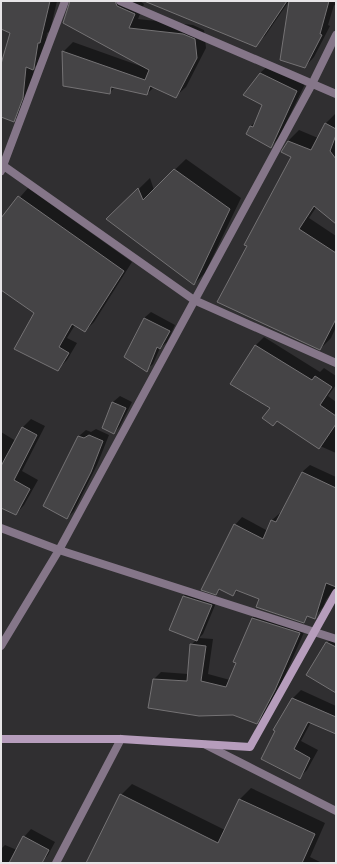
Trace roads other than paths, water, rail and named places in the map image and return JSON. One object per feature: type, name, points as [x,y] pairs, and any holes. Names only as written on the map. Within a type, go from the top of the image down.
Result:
[{"type":"street","points":[[65,1],[2,167],[194,300],[336,364]]},
{"type":"street","points":[[120,1],[336,94]]},
{"type":"street","points":[[1,646],[60,550],[312,84],[336,35]]},
{"type":"street","points":[[1,528],[60,550],[336,639]]},
{"type":"street","points":[[1,739],[121,739],[206,746],[250,747],[336,593]]},
{"type":"street","points":[[56,863],[121,739]]},
{"type":"street","points":[[206,746],[336,810]]}]
